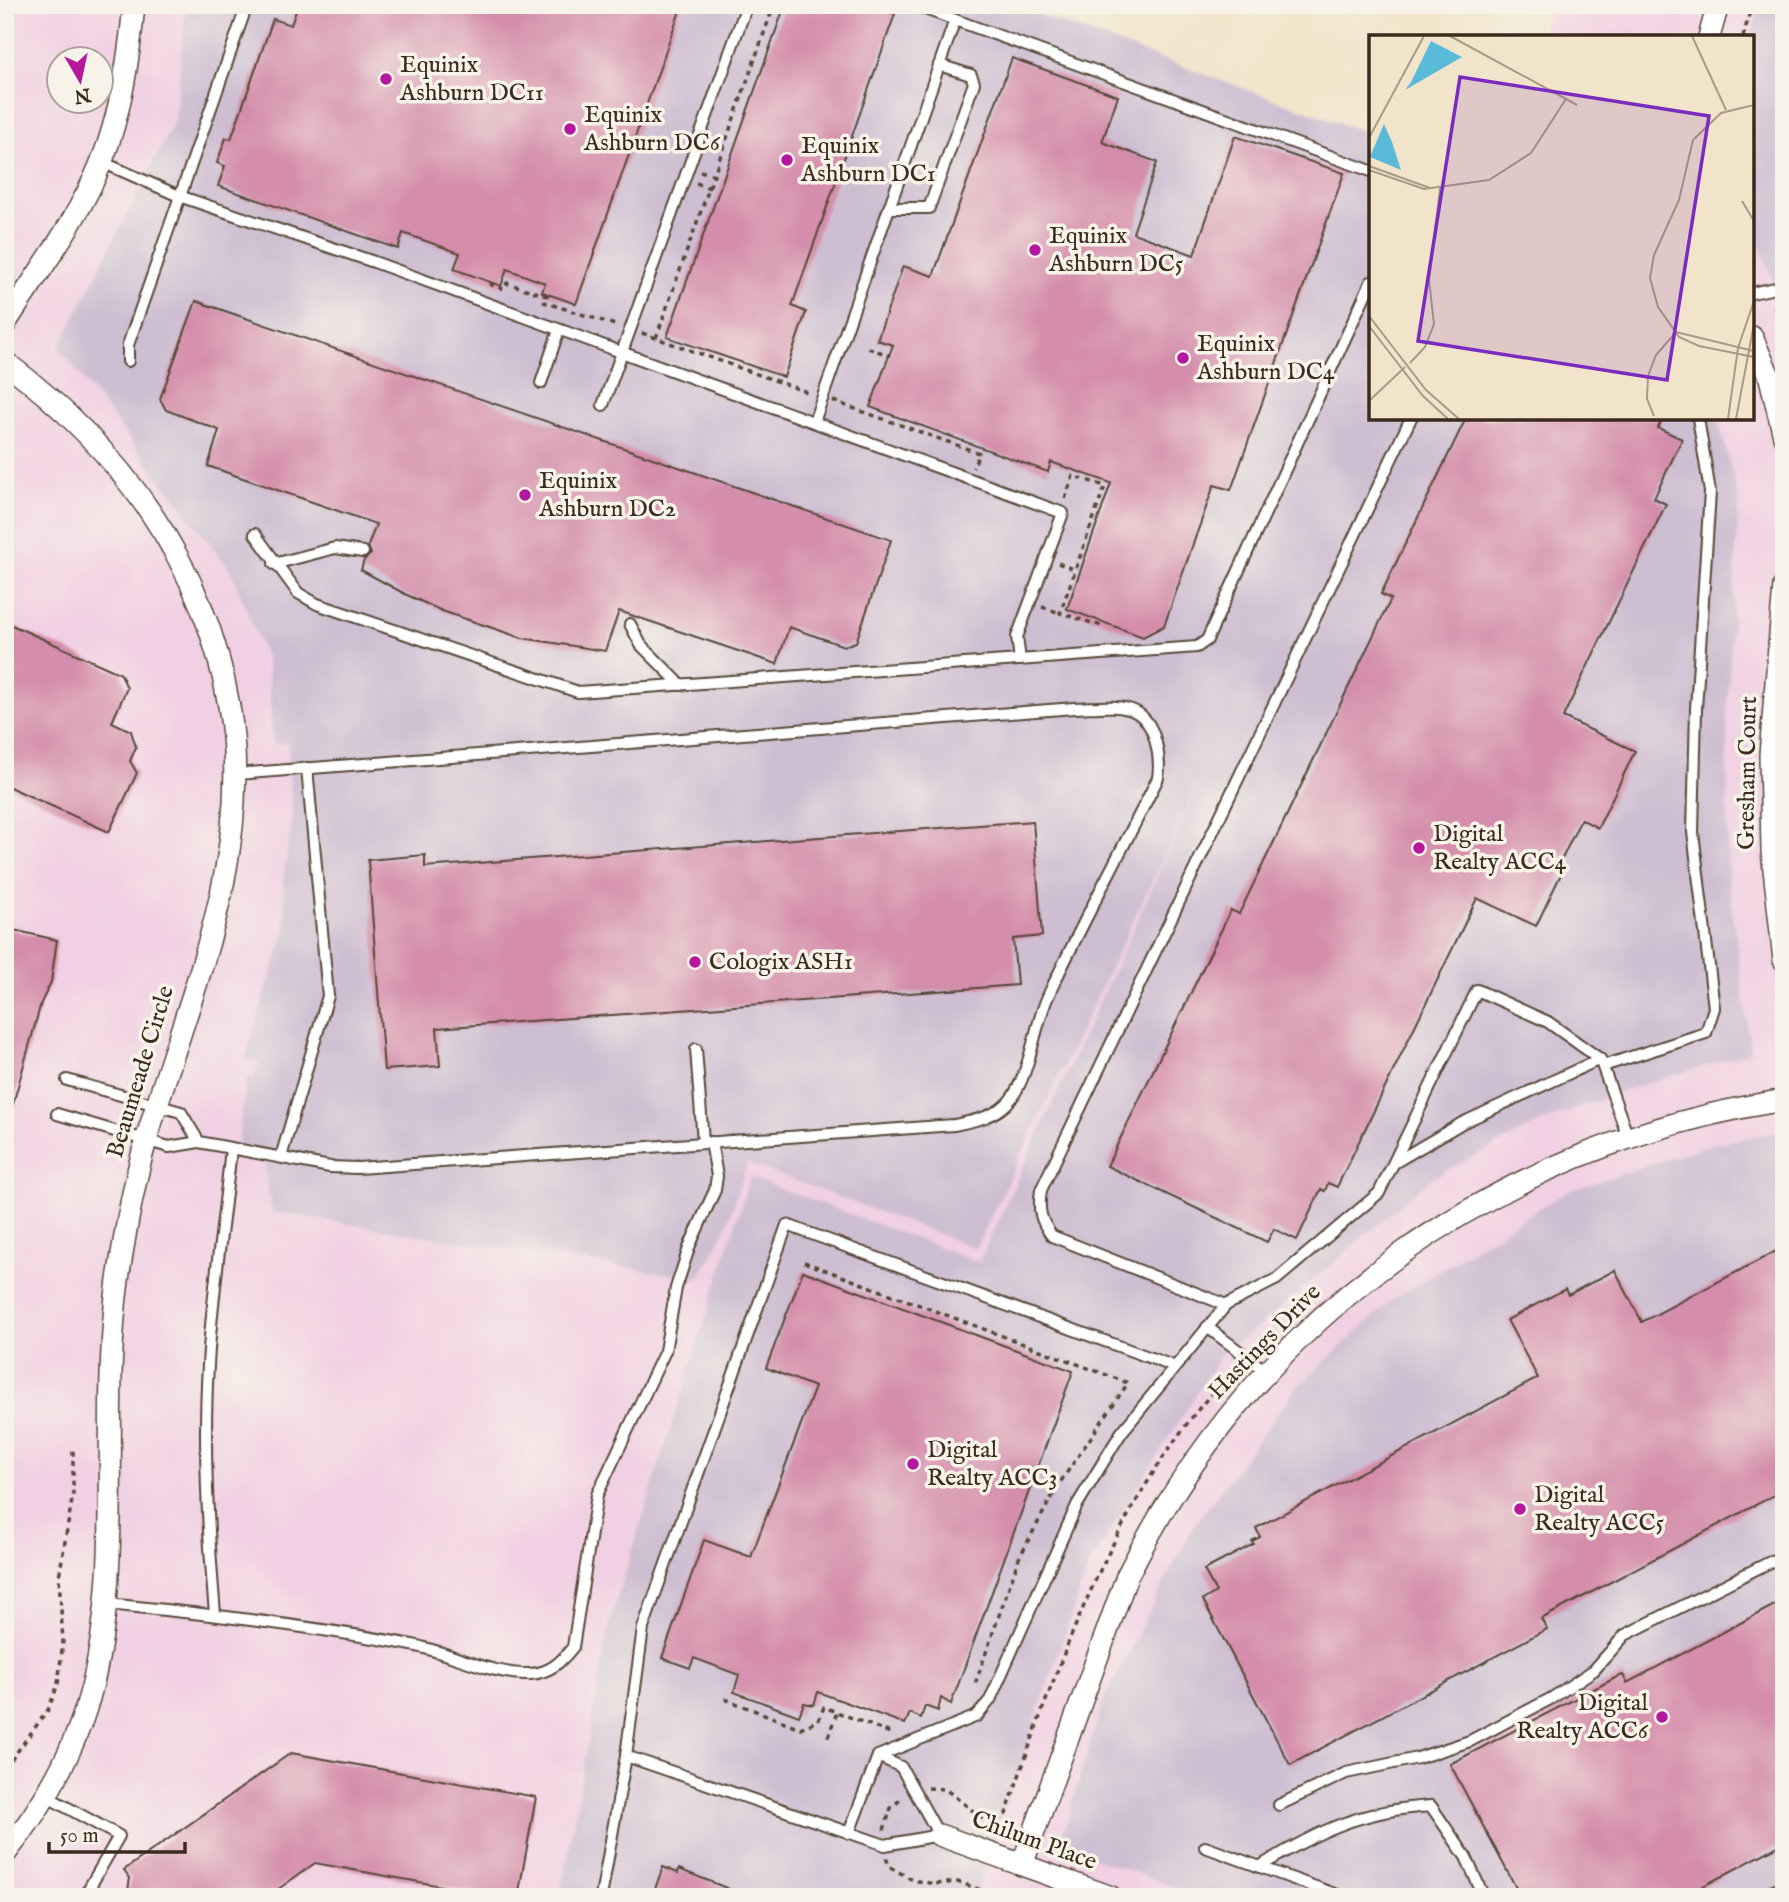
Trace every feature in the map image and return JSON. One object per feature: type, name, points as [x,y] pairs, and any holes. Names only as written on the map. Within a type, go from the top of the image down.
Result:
[{"type":"street","points":[[5,324],[81,204],[102,162],[122,87],[134,5]]},
{"type":"street","points":[[1710,35],[1718,5]]},
{"type":"street","points":[[1754,342],[1770,378],[1784,436]]},
{"type":"street","name":"Beaumeade Circle","points":[[5,362],[52,399],[98,445],[169,538],[188,572],[212,634],[229,703],[237,774],[234,834],[222,897],[146,1142],[125,1236],[112,1341],[107,1604],[94,1676],[82,1720],[46,1796],[5,1854]]},
{"type":"street","name":"Gresham Court","points":[[1784,586],[1772,851],[1784,960]]},
{"type":"street","name":"Hastings Drive","points":[[1022,1865],[1127,1576],[1170,1499],[1198,1458],[1267,1372],[1327,1312],[1423,1236],[1520,1184],[1629,1140],[1696,1119],[1784,1100]]},
{"type":"street","name":"Chilum Place","points":[[939,1835],[1111,1897]]},
{"type":"lane","points":[[128,361],[128,345],[247,5]]},
{"type":"lane","points":[[603,405],[747,5]]},
{"type":"lane","points":[[914,5],[1369,170]]},
{"type":"lane","points":[[814,422],[955,20]]},
{"type":"lane","points":[[889,208],[929,208],[974,83],[971,75],[939,65]]},
{"type":"lane","points":[[102,162],[179,196],[622,352],[1063,513],[1017,637],[1020,660]]},
{"type":"lane","points":[[255,534],[274,564],[298,593],[317,604],[578,692],[1197,647],[1207,640],[1369,286]]},
{"type":"lane","points":[[1754,293],[1784,286]]},
{"type":"lane","points":[[541,383],[559,330]]},
{"type":"lane","points":[[1226,1305],[1052,1236],[1043,1223],[1038,1208],[1041,1190],[1410,420]]},
{"type":"lane","points":[[1394,1163],[1462,1123],[1601,1062],[1706,1033],[1714,1007],[1694,857],[1696,709],[1710,492],[1698,420]]},
{"type":"lane","points":[[274,564],[335,548],[363,552]]},
{"type":"lane","points":[[630,624],[641,645],[681,685]]},
{"type":"lane","points":[[57,1114],[169,1147],[199,1142],[330,1167],[358,1168],[954,1125],[996,1113],[1010,1100],[1021,1081],[1048,996],[1158,778],[1161,762],[1158,747],[1138,713],[1121,708],[1074,708],[237,774]]},
{"type":"lane","points":[[281,1157],[328,996],[307,768]]},
{"type":"lane","points":[[849,1833],[878,1756],[977,1716],[990,1700],[1077,1505],[1121,1433],[1173,1366],[1226,1305],[1277,1279],[1380,1193],[1477,990],[1548,1022],[1601,1062],[1629,1140]]},
{"type":"lane","points":[[107,1604],[215,1614],[335,1630],[435,1649],[516,1674],[546,1672],[562,1661],[573,1647],[597,1495],[665,1351],[676,1288],[690,1245],[715,1190],[717,1176],[707,1142],[696,1049]]},
{"type":"lane","points":[[67,1080],[181,1112],[199,1142]]},
{"type":"lane","points":[[215,1614],[207,1518],[207,1388],[231,1148]]},
{"type":"lane","points":[[601,1897],[626,1756],[643,1628],[787,1225],[1173,1366]]},
{"type":"lane","points":[[1207,1327],[1267,1372]]},
{"type":"lane","points":[[1279,1805],[1346,1773],[1418,1758],[1470,1741],[1552,1698],[1594,1670],[1625,1635],[1784,1555]]},
{"type":"lane","points":[[626,1756],[885,1845],[939,1835],[901,1767],[878,1756]]},
{"type":"lane","points":[[46,1796],[119,1836],[84,1897]]},
{"type":"lane","points":[[1259,1867],[1316,1833],[1392,1808],[1431,1806],[1466,1857],[1484,1897]]},
{"type":"lane","points":[[1205,1847],[1343,1897]]},
{"type":"lane","points":[[1761,1897],[1784,1885]]},
{"type":"path","points":[[656,338],[774,5]]},
{"type":"path","points":[[1744,35],[1752,5]]},
{"type":"path","points":[[489,284],[504,289],[507,283],[547,296],[544,302],[620,326]]},
{"type":"path","points":[[1774,306],[1784,327]]},
{"type":"path","points":[[640,332],[979,453],[973,470]]},
{"type":"path","points":[[868,348],[889,355]]},
{"type":"path","points":[[1060,613],[1105,486],[1073,476],[1064,502]]},
{"type":"path","points":[[1030,602],[1105,627]]},
{"type":"path","points":[[804,1262],[1128,1383],[1057,1487],[1019,1559],[974,1687]]},
{"type":"path","points":[[926,1789],[944,1789],[986,1821],[993,1822],[1006,1814],[1053,1676],[1102,1566],[1137,1500],[1194,1417],[1246,1357]]},
{"type":"path","points":[[5,1768],[48,1710],[58,1684],[63,1642],[60,1577],[73,1494],[73,1447]]},
{"type":"path","points":[[725,1699],[800,1728],[818,1721],[824,1707],[893,1733],[900,1748]]},
{"type":"path","points":[[828,1737],[837,1712]]},
{"type":"shaded area","points":[[5,5],[1013,5],[1199,74],[1369,414],[1369,420],[1754,420],[1754,35],[1541,35],[1552,5],[1784,5],[1784,1897],[5,1897]]},
{"type":"shaded area","points":[[186,5],[1011,5],[1369,133],[1369,420],[1719,420],[1739,500],[1727,714],[1728,880],[1751,1052],[1628,1089],[1537,1124],[1432,1178],[1253,1331],[1222,1353],[1088,1567],[975,1897],[560,1897],[610,1621],[750,1177],[979,1262],[1224,732],[976,1248],[747,1163],[725,1230],[699,1279],[272,1212],[262,1148],[237,1147],[247,1077],[254,1078],[259,1062],[245,1058],[286,928],[283,881],[292,818],[288,743],[273,744],[267,660],[230,569],[59,348],[175,120]]},
{"type":"shaded area","points":[[1760,5],[1784,5],[1784,311],[1754,229],[1754,35],[1752,35]]},
{"type":"shaded area","points":[[1784,1131],[1784,1897],[1206,1897],[1059,1846],[1103,1702],[1191,1530],[1298,1386],[1392,1300],[1566,1192],[1716,1143]]},
{"type":"building","name":"Equinix Ashburn DC11","points":[[298,5],[682,5],[576,304],[542,292],[545,283],[507,269],[501,286],[454,269],[460,253],[403,233],[398,249],[218,186],[225,166],[217,163],[226,138],[231,139],[273,19],[291,25]]},
{"type":"building","name":"Equinix Ashburn DC1","points":[[785,5],[868,5],[895,14],[792,306],[806,312],[784,377],[667,337]]},
{"type":"building","points":[[1012,58],[1118,96],[1102,142],[1157,162],[1133,233],[1194,255],[1235,136],[1344,173],[1231,490],[1214,485],[1164,626],[1143,637],[1067,609],[1111,483],[1051,462],[1048,472],[870,407],[893,345],[877,340],[903,266],[933,276]]},
{"type":"building","name":"Equinix Ashburn DC2","points":[[196,301],[891,540],[856,642],[844,646],[789,627],[777,664],[619,611],[605,651],[522,638],[442,611],[405,594],[361,570],[364,560],[371,554],[368,546],[376,524],[208,466],[219,430],[166,410],[160,399]]},
{"type":"building","name":"Digital Realty ACC4","points":[[1465,420],[1662,420],[1658,428],[1682,439],[1654,498],[1666,504],[1563,717],[1635,751],[1598,828],[1581,819],[1558,867],[1563,870],[1536,926],[1477,898],[1337,1187],[1328,1183],[1325,1191],[1321,1189],[1297,1240],[1274,1229],[1267,1242],[1107,1166],[1231,910],[1239,914],[1391,599],[1381,594]]},
{"type":"building","points":[[5,622],[121,674],[127,688],[112,722],[131,731],[136,747],[130,761],[137,773],[109,832],[5,785]]},
{"type":"building","name":"Cologix ASH1","points":[[1033,821],[1042,936],[1013,939],[1017,985],[437,1028],[440,1066],[384,1070],[368,860],[425,855],[425,867]]},
{"type":"building","points":[[5,928],[57,940],[51,982],[41,1003],[10,1115],[5,1115]]},
{"type":"building","name":"Digital Realty ACC5","points":[[1784,1247],[1784,1490],[1541,1619],[1547,1629],[1290,1765],[1203,1600],[1216,1592],[1204,1570],[1254,1544],[1252,1541],[1260,1537],[1256,1528],[1538,1378],[1507,1320],[1565,1289],[1568,1295],[1615,1270],[1642,1322]]},
{"type":"building","name":"Digital Realty ACC3","points":[[803,1271],[1073,1371],[951,1704],[941,1698],[938,1711],[925,1706],[921,1718],[910,1713],[905,1724],[818,1692],[814,1705],[804,1703],[799,1716],[734,1692],[739,1675],[694,1658],[690,1668],[662,1658],[704,1540],[751,1557],[815,1387],[766,1368]]},
{"type":"building","name":"Digital Realty ACC6","points":[[1784,1600],[1784,1843],[1683,1897],[1521,1897],[1450,1764],[1617,1677],[1623,1675],[1627,1683]]},
{"type":"building","points":[[291,1753],[536,1797],[518,1897],[502,1897],[315,1863],[267,1897],[127,1897],[130,1878],[124,1870]]},
{"type":"building","points":[[663,1867],[678,1873],[679,1869],[749,1897],[652,1897]]},
{"type":"place","name":"Equinix Ashburn DC11","points":[[386,79]]},
{"type":"place","name":"Equinix Ashburn DC6","points":[[570,129]]},
{"type":"place","name":"Equinix Ashburn DC1","points":[[787,160]]},
{"type":"place","name":"Equinix Ashburn DC5","points":[[1035,250]]},
{"type":"place","name":"Equinix Ashburn DC4","points":[[1183,358]]},
{"type":"place","name":"Equinix Ashburn DC2","points":[[525,495]]},
{"type":"place","name":"Digital Realty ACC4","points":[[1419,848]]},
{"type":"place","name":"Cologix ASH1","points":[[695,962]]},
{"type":"place","name":"Digital Realty ACC3","points":[[913,1464]]},
{"type":"place","name":"Digital Realty ACC5","points":[[1520,1509]]},
{"type":"place","name":"Digital Realty ACC6","points":[[1662,1717]]}]
